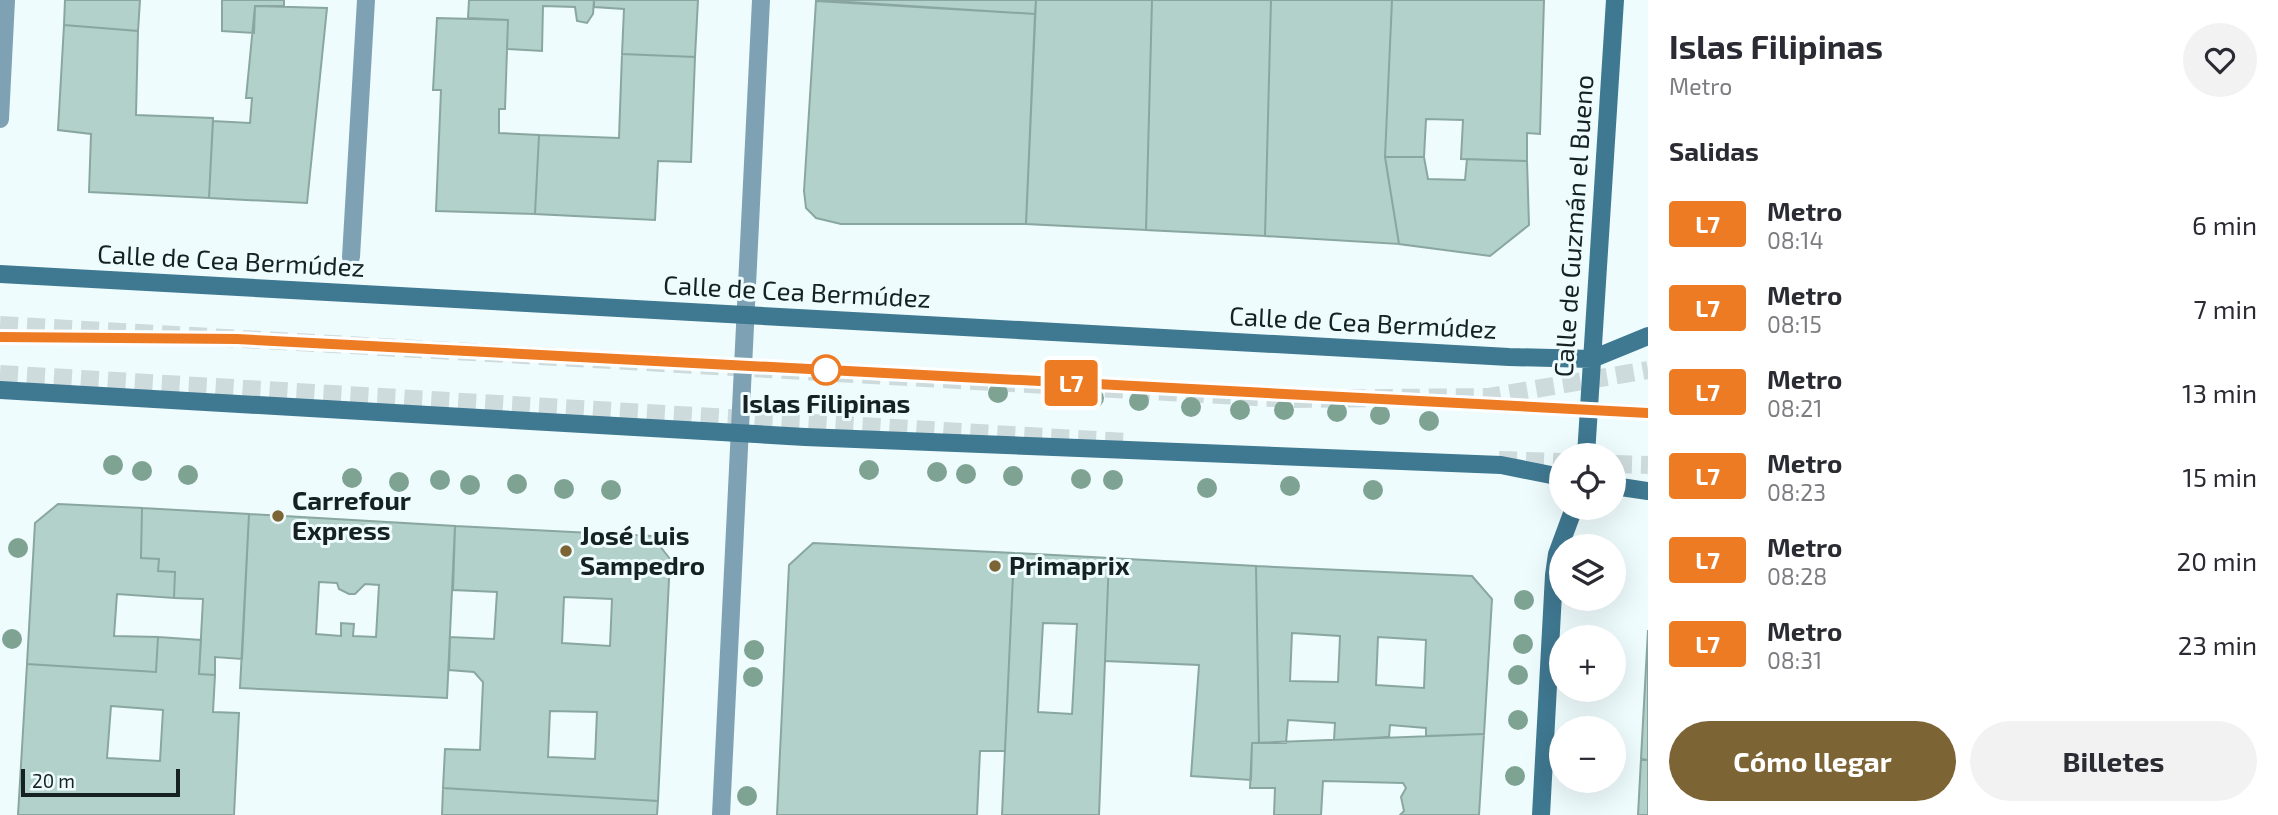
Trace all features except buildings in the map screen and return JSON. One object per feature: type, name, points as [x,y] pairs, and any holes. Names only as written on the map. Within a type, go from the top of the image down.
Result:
[{"type":"street","points":[[0,119],[6,0]]},
{"type":"street","points":[[351,257],[366,0]]},
{"type":"street","points":[[721,815],[761,0]]},
{"type":"street","name":"Calle de Guzmán el Bueno","points":[[1587,443],[1615,0]]},
{"type":"street","name":"Calle de Cea Bermúdez","points":[[0,274],[1151,338],[1592,359]]},
{"type":"street","points":[[1592,359],[1648,336]]},
{"type":"street","points":[[0,390],[739,434],[1501,465],[1549,475]]},
{"type":"street","points":[[1626,488],[1648,491]]},
{"type":"street","points":[[1541,815],[1554,575],[1557,554],[1570,520]]},
{"type":"tunnel","points":[[0,325],[1290,399],[1488,397],[1648,370]]},
{"type":"tunnel","points":[[0,374],[1128,442]]},
{"type":"tunnel","points":[[1499,460],[1549,462]]},
{"type":"tunnel","points":[[1626,464],[1648,465]]},
{"type":"metro line","name":"L7","points":[[0,337],[237,339],[1648,413]]},
{"type":"place","name":"Islas Filipinas","points":[[826,370]]},
{"type":"place","name":"Carrefour Express","points":[[278,516]]},
{"type":"place","name":"José Luis Sampedro","points":[[566,551]]},
{"type":"place","name":"Primaprix","points":[[995,566]]}]
